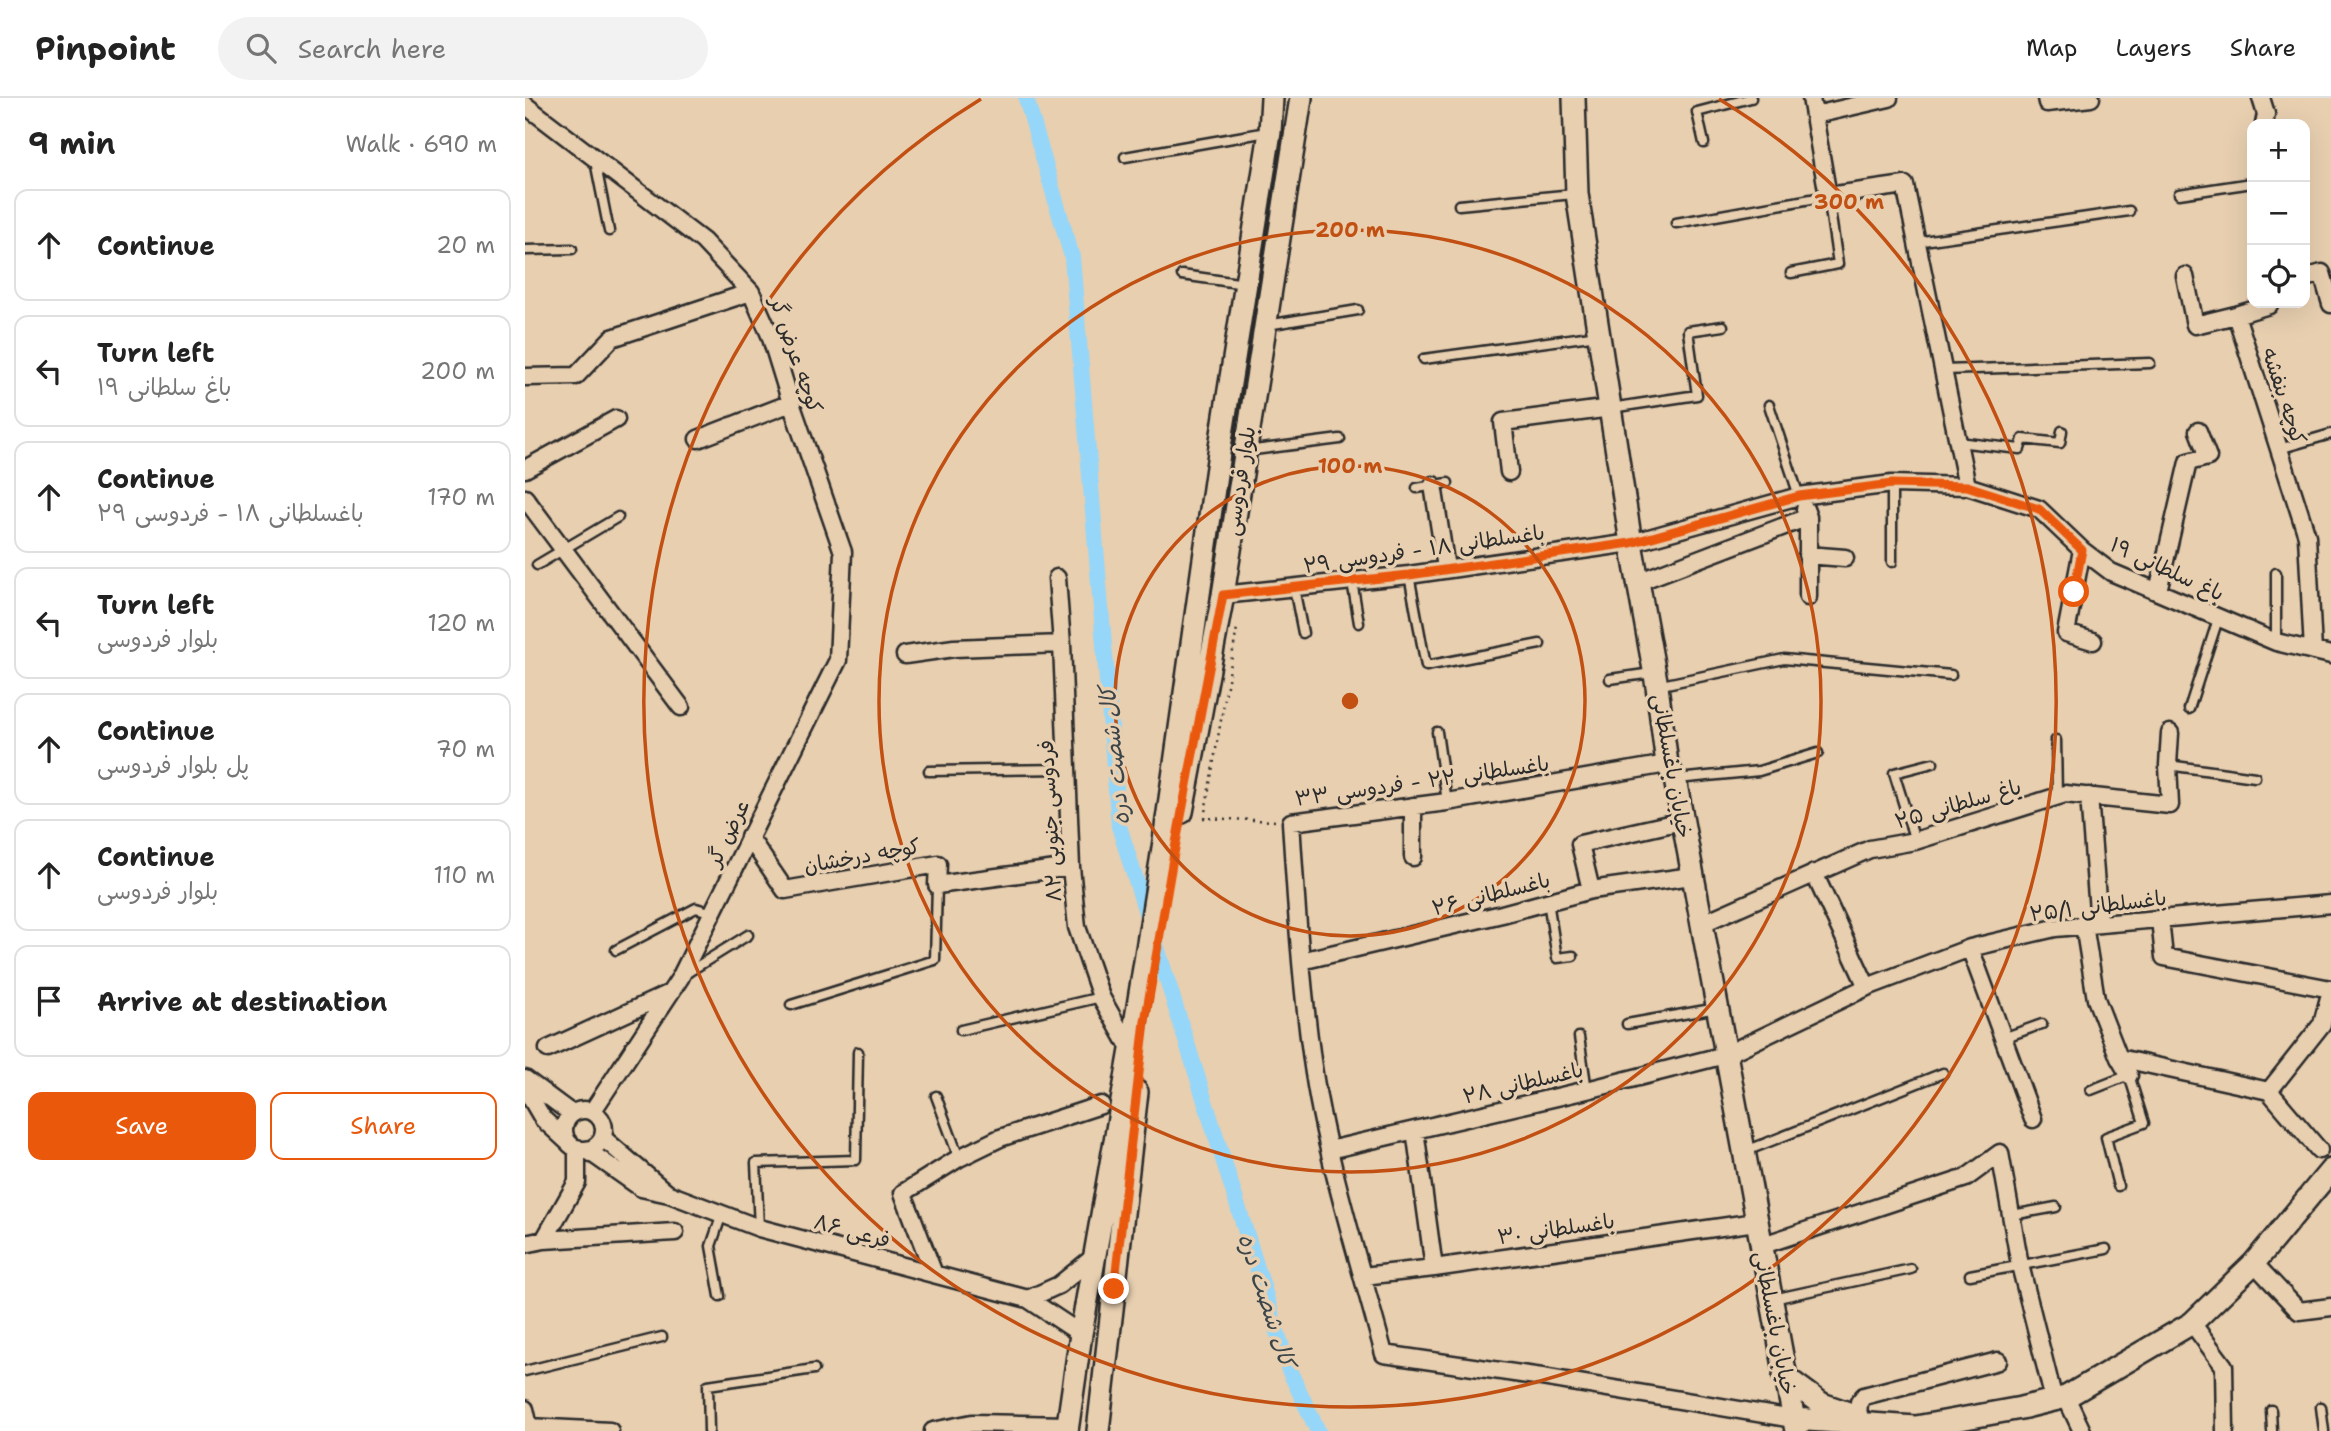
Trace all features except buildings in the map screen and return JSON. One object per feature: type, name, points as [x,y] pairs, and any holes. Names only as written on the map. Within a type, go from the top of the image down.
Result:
[{"type":"main road","name":"بلوار فردوسی","points":[[1168,856],[1219,453],[1272,98]]},
{"type":"main road","name":"بلوار فردوسی","points":[[1168,856],[1181,817],[1233,594],[1245,451],[1301,98]]},
{"type":"main road","name":"خیابان باغسلطانی","points":[[1574,98],[1577,194],[1631,543],[1671,771],[1795,1425]]},
{"type":"main road","points":[[1244,293],[1247,307],[1262,310],[1267,316]]},
{"type":"main road","points":[[1236,352],[1248,347],[1259,354]]},
{"type":"main road","points":[[1098,1431],[1141,1019],[1168,856]]},
{"type":"main road","points":[[1067,1428],[1131,1050],[1141,1019]]},
{"type":"main road","points":[[1795,1425],[1870,1424],[1916,1427],[2060,1399],[2192,1323],[2254,1264],[2331,1170]]},
{"type":"main road","points":[[1784,1376],[1822,1404],[1870,1424]]},
{"type":"street","points":[[1811,98],[1828,196],[1905,185],[1967,486]]},
{"type":"street","points":[[1815,116],[1889,98]]},
{"type":"street","points":[[2046,98],[2046,103],[2091,98]]},
{"type":"street","points":[[2261,98],[2265,119]]},
{"type":"street","name":"کوچه عرض گر","points":[[525,105],[703,241],[751,292],[770,335],[843,552]]},
{"type":"street","points":[[2310,277],[2322,273],[2331,304]]},
{"type":"street","points":[[2185,276],[2188,327],[2259,308]]},
{"type":"street","points":[[525,377],[576,376],[612,338],[751,292]]},
{"type":"street","name":"کوچه بنفشه","points":[[2236,315],[2307,536],[2313,651]]},
{"type":"street","points":[[698,439],[791,402]]},
{"type":"street","points":[[1509,472],[1503,422],[1611,408]]},
{"type":"street","points":[[525,469],[616,419]]},
{"type":"street","points":[[2158,591],[2188,462],[2208,457],[2198,430]]},
{"type":"street","points":[[1441,484],[1446,568]]},
{"type":"street","name":"باغ سلطانی ۱۹","points":[[1631,543],[1799,496],[1892,484],[1967,486],[2039,509],[2082,550],[2111,572],[2276,642],[2331,655]]},
{"type":"street","points":[[1799,496],[1808,517],[1808,597]]},
{"type":"street","points":[[525,498],[681,707]]},
{"type":"street","points":[[1638,582],[1808,517]]},
{"type":"street","name":"باغسلطانی ۱۸ - فردوسی ۲۹","points":[[1233,594],[1409,575],[1631,543]]},
{"type":"street","points":[[2082,550],[2066,633],[2093,641]]},
{"type":"street","name":"عرض گر","points":[[592,1112],[676,985],[838,660],[843,552]]},
{"type":"street","points":[[1807,555],[1845,558]]},
{"type":"street","name":"فردوسی جنوبی ۸۲","points":[[1057,578],[1071,867],[1077,927],[1101,997],[1131,1050]]},
{"type":"street","points":[[905,655],[954,648],[1062,644]]},
{"type":"street","name":"باغ سلطانی ۲۵","points":[[1701,924],[1870,849],[1915,841],[2057,796],[2065,794],[2170,805],[2170,733]]},
{"type":"street","name":"باغسلطانی ۲۲ - فردوسی ۳۳","points":[[1290,822],[1671,771]]},
{"type":"street","points":[[2089,796],[2096,999],[2119,1058],[2129,1075]]},
{"type":"street","points":[[1413,806],[1413,857]]},
{"type":"street","points":[[1591,890],[1580,844],[1682,821]]},
{"type":"street","points":[[1290,822],[1312,1062],[1329,1150],[1384,1354],[1542,1377],[1795,1425]]},
{"type":"street","name":"کوچه درخشان","points":[[749,837],[785,890],[938,864],[937,885],[1071,867]]},
{"type":"street","points":[[1814,873],[1867,987]]},
{"type":"street","name":"باغسلطانی ۲۶","points":[[1301,961],[1502,914],[1591,890],[1692,876]]},
{"type":"street","name":"باغسلطانی ۲۵/۱","points":[[1725,1055],[1867,987],[1970,948],[2055,928],[2331,904]]},
{"type":"street","points":[[2160,919],[2164,957],[2331,990],[2322,1024],[2269,1091]]},
{"type":"street","points":[[1970,948],[2033,1119]]},
{"type":"street","points":[[548,1049],[676,985]]},
{"type":"street","name":"باغسلطانی ۲۸","points":[[1329,1150],[1725,1055]]},
{"type":"street","points":[[2119,1058],[2269,1091],[2319,1150]]},
{"type":"street","points":[[525,1079],[572,1114]]},
{"type":"street","name":"فرعی ۸۶","points":[[525,1088],[543,1119],[577,1147],[641,1188],[669,1195],[759,1228],[1028,1299],[1081,1334]]},
{"type":"street","points":[[934,1274],[903,1194],[959,1158],[1000,1138],[1101,1105]]},
{"type":"street","points":[[544,1240],[577,1182],[577,1147],[565,1133],[566,1122],[572,1114],[582,1110],[592,1112],[600,1118],[604,1128],[603,1138],[596,1146],[577,1147]]},
{"type":"street","points":[[1415,1130],[1434,1268]]},
{"type":"street","points":[[603,1138],[669,1195]]},
{"type":"street","points":[[1760,1246],[1966,1178],[2000,1153],[2020,1265],[2060,1399],[2082,1431]]},
{"type":"street","name":"باغسلطانی ۳۰","points":[[1363,1276],[1756,1222]]},
{"type":"street","points":[[525,1244],[544,1240],[675,1232]]},
{"type":"street","points":[[1028,1299],[1059,1285],[1095,1256]]},
{"type":"street","points":[[2254,1264],[2299,1311],[2331,1307]]},
{"type":"street","points":[[2192,1323],[2224,1366],[2225,1431]]},
{"type":"street","points":[[1870,1424],[1859,1402],[1864,1396],[1998,1361]]},
{"type":"street","points":[[525,1409],[529,1429],[610,1431]]},
{"type":"street","points":[[933,1431],[972,1423],[1067,1428]]},
{"type":"lane","points":[[1704,143],[1697,112],[1751,98]]},
{"type":"lane","points":[[1125,157],[1269,132]]},
{"type":"lane","points":[[594,158],[609,231]]},
{"type":"lane","points":[[2179,194],[2247,184]]},
{"type":"lane","points":[[1459,205],[1577,194]]},
{"type":"lane","points":[[1676,223],[1828,196],[1838,264],[1791,273]]},
{"type":"lane","points":[[1916,242],[2129,211]]},
{"type":"lane","points":[[525,250],[572,249]]},
{"type":"lane","points":[[1182,275],[1244,293]]},
{"type":"lane","points":[[1267,316],[1358,310]]},
{"type":"lane","points":[[1611,408],[1697,395],[1688,331],[1723,326]]},
{"type":"lane","points":[[1424,359],[1599,334]]},
{"type":"lane","points":[[1941,370],[2150,363]]},
{"type":"lane","points":[[1769,405],[1799,496]]},
{"type":"lane","points":[[1957,442],[2020,449],[2023,439],[2060,443],[2061,431]]},
{"type":"lane","points":[[2279,449],[2331,434]]},
{"type":"lane","points":[[1245,451],[1340,439]]},
{"type":"lane","points":[[1416,488],[1441,484]]},
{"type":"lane","points":[[1892,484],[1892,562]]},
{"type":"lane","points":[[537,565],[618,517]]},
{"type":"lane","points":[[2276,573],[2276,642]]},
{"type":"lane","points":[[1409,575],[1426,666],[1539,644]]},
{"type":"lane","points":[[1352,581],[1359,623]]},
{"type":"lane","points":[[1294,588],[1303,633]]},
{"type":"lane","points":[[2189,709],[2219,616]]},
{"type":"lane","points":[[1610,679],[1656,679],[1784,659],[1951,675]]},
{"type":"lane","points":[[1437,732],[1447,802]]},
{"type":"lane","points":[[2056,740],[2057,796]]},
{"type":"lane","points":[[1671,771],[1759,771],[1818,753]]},
{"type":"lane","points":[[1915,841],[1893,773],[1933,763]]},
{"type":"lane","points":[[2168,765],[2255,778]]},
{"type":"lane","points":[[929,771],[1067,769]]},
{"type":"lane","points":[[791,1005],[935,960],[937,885]]},
{"type":"lane","points":[[1548,901],[1557,958],[1573,956]]},
{"type":"lane","points":[[616,950],[697,908],[713,913]]},
{"type":"lane","points":[[676,985],[748,934]]},
{"type":"lane","points":[[961,1030],[1101,997]]},
{"type":"lane","points":[[1627,1024],[1717,1008]]},
{"type":"lane","points":[[2003,1038],[2042,1024]]},
{"type":"lane","points":[[1579,1037],[1587,1090]]},
{"type":"lane","points":[[759,1228],[756,1163],[856,1160],[858,1052]]},
{"type":"lane","points":[[1743,1152],[1943,1073]]},
{"type":"lane","points":[[2091,1090],[2129,1075],[2144,1123],[2106,1137],[2118,1186]]},
{"type":"lane","points":[[936,1096],[959,1158]]},
{"type":"lane","points":[[2012,1215],[2056,1207]]},
{"type":"lane","points":[[720,1296],[711,1246],[722,1214]]},
{"type":"lane","points":[[1970,1275],[2106,1249]]},
{"type":"lane","points":[[1770,1300],[1911,1269]]},
{"type":"lane","points":[[525,1371],[661,1337]]},
{"type":"lane","points":[[709,1431],[708,1385],[814,1369]]},
{"type":"lane","points":[[2321,1407],[2324,1431]]},
{"type":"lane","points":[[2271,1410],[2272,1431]]},
{"type":"path","points":[[1203,818],[1233,594]]},
{"type":"path","name":"باغسلطانی ۲۲ - فردوسی ۳۳","points":[[1181,817],[1290,822]]},
{"type":"waterway","name":"کال شصت دره","points":[[1026,98],[1072,257],[1119,826],[1289,1370],[1318,1431]]},
{"type":"route","points":[[1114,1289],[1145,1021],[1223,595],[1409,575],[1631,543],[1799,496],[1892,484],[1967,486],[2039,509],[2082,550],[2074,592]]}]
